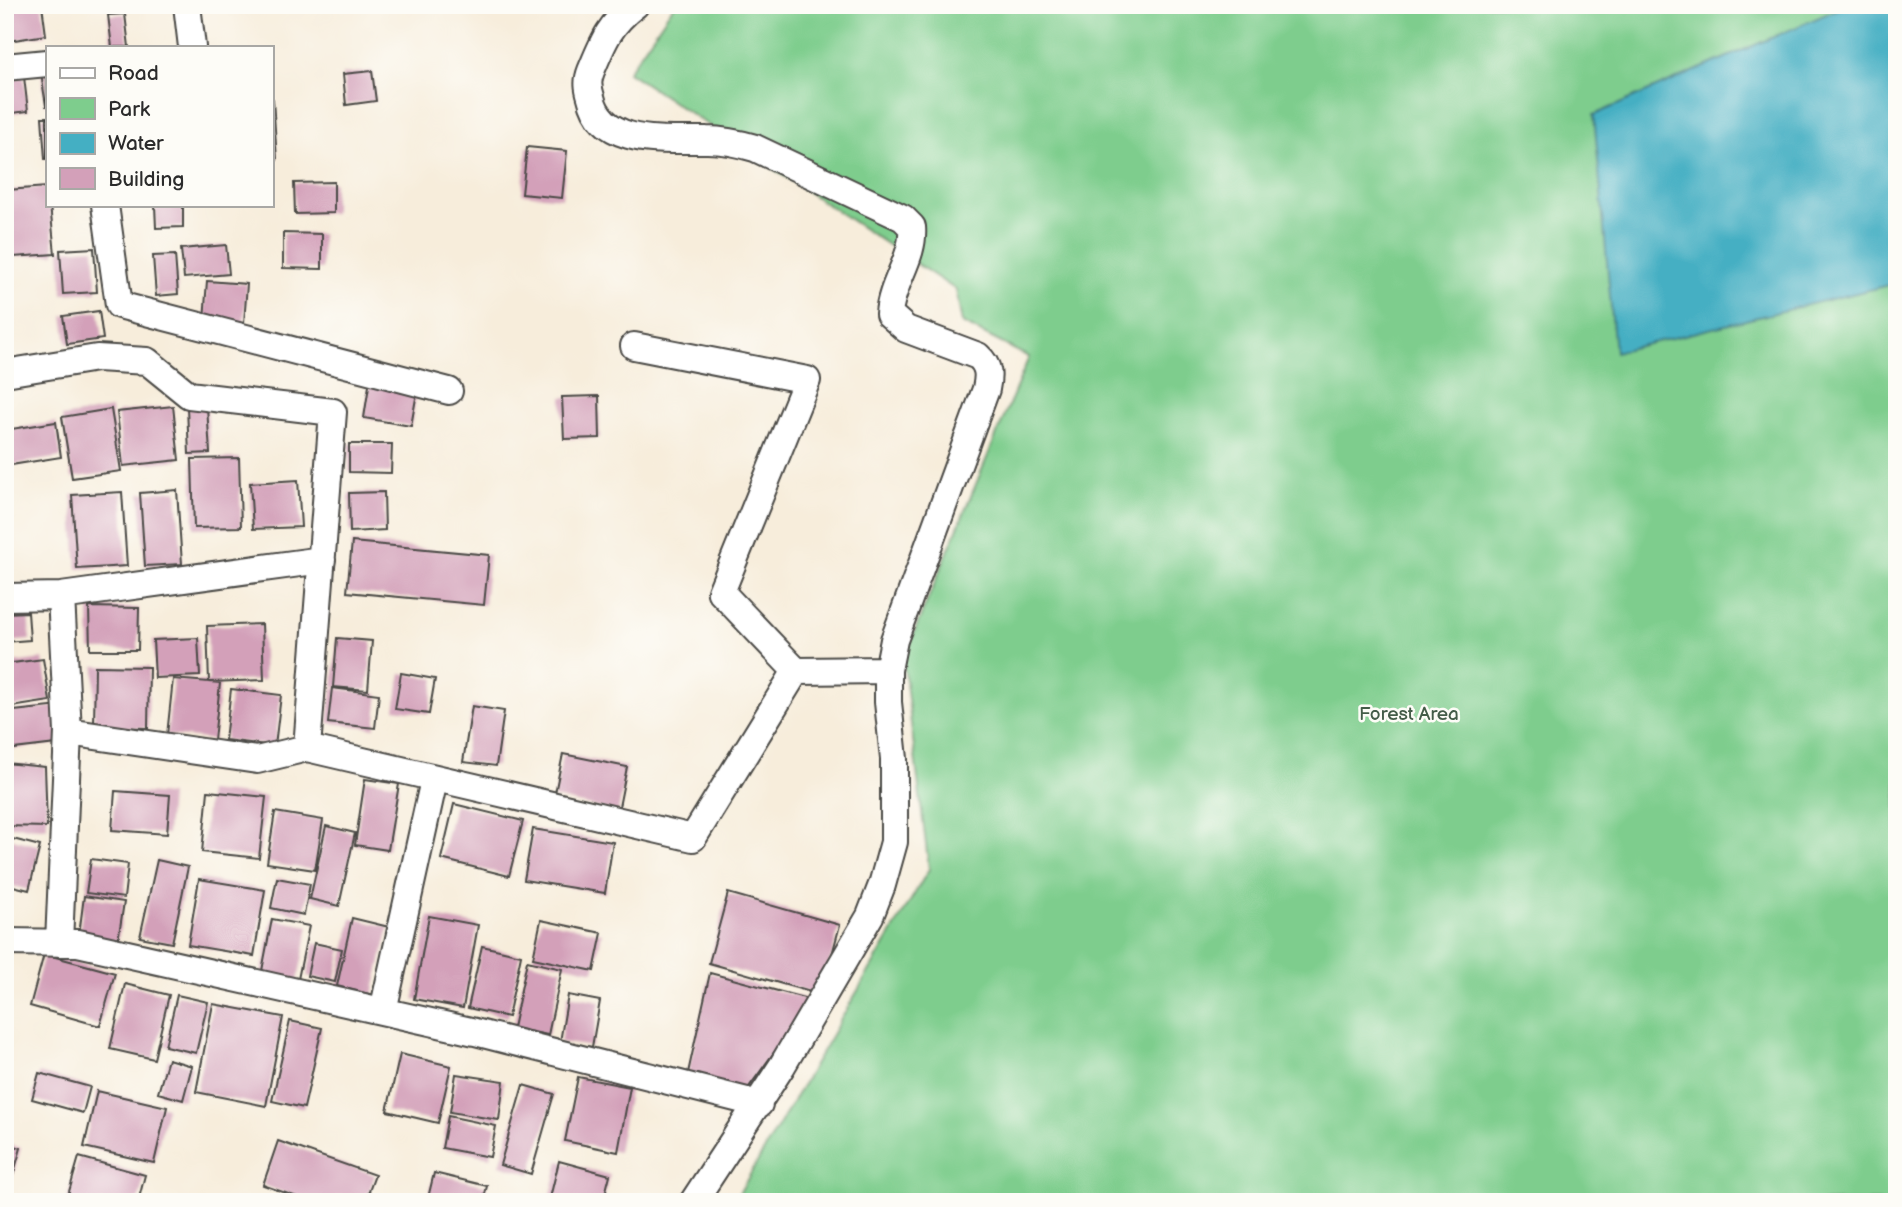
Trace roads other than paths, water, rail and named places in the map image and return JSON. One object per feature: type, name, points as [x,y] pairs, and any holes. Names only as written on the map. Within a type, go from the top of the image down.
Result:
[{"type":"street","points":[[187,5],[192,46]]},
{"type":"street","points":[[635,5],[606,33],[587,80],[593,107],[607,126],[634,137],[669,141],[731,141],[755,148],[903,218],[912,227],[913,239],[890,299],[889,314],[906,329],[978,356],[986,363],[989,376],[894,640],[887,670],[895,801],[894,842],[882,885],[870,916],[759,1104],[693,1202]]},
{"type":"street","points":[[5,67],[46,63]]},
{"type":"street","points":[[105,206],[120,305],[449,391]]},
{"type":"street","points":[[634,346],[807,380],[722,593],[796,671],[887,670]]},
{"type":"street","points":[[5,373],[97,358],[147,361],[189,395],[332,412],[307,748]]},
{"type":"street","points":[[5,597],[61,596],[322,560]]},
{"type":"street","points":[[59,943],[68,733],[61,596]]},
{"type":"street","points":[[68,733],[257,760],[307,748],[434,780],[692,838],[796,671]]},
{"type":"street","points":[[383,1012],[434,780]]},
{"type":"street","points":[[5,942],[78,943],[383,1012],[759,1104]]},
{"type":"water","points":[[1847,5],[1897,5],[1897,283],[1615,352],[1594,115]]},
{"type":"park label","name":"Forest Area","points":[[1409,713]]}]
